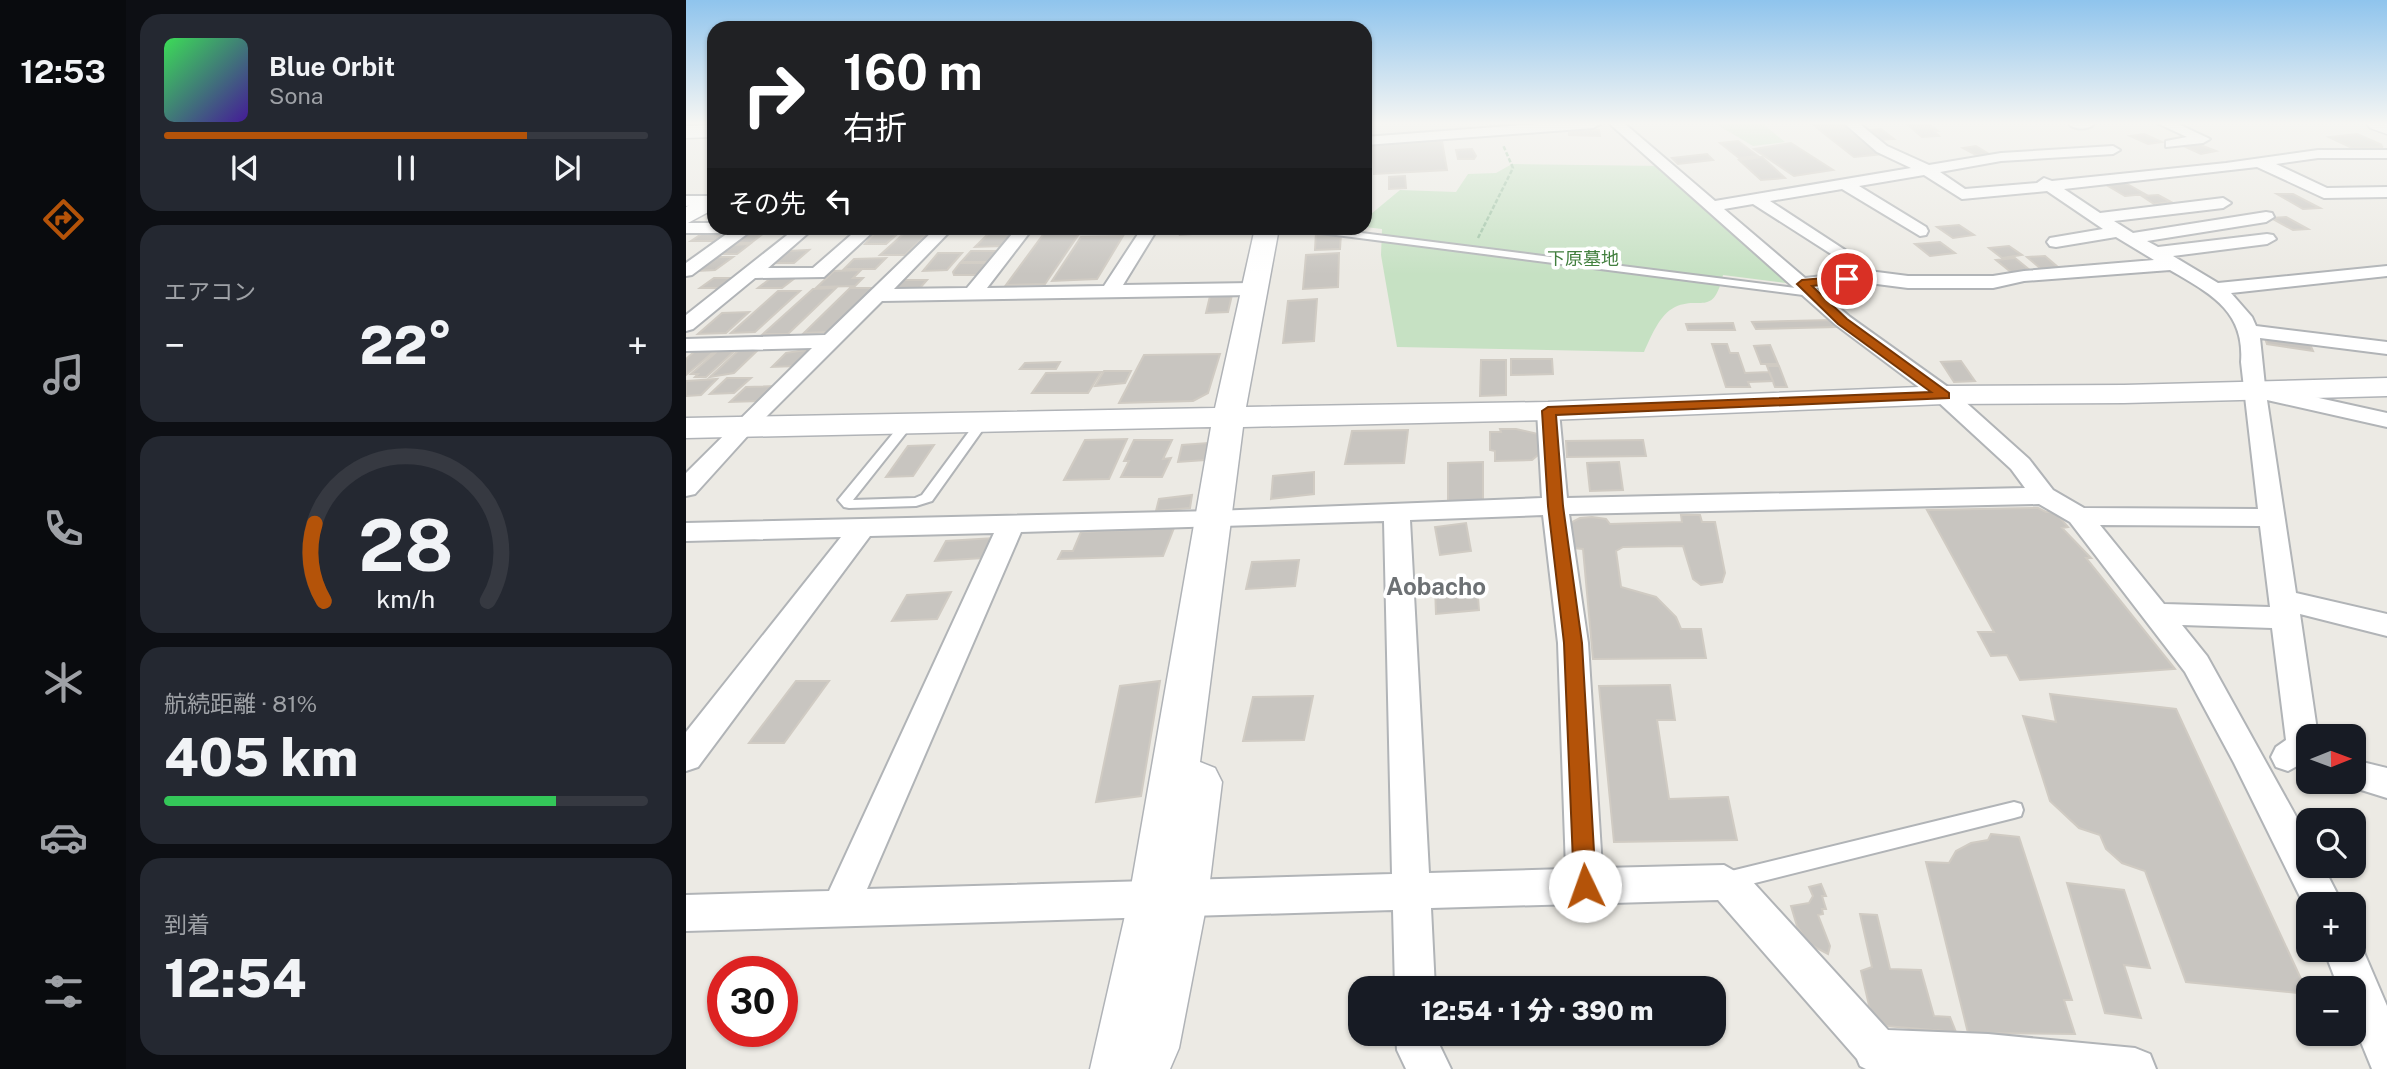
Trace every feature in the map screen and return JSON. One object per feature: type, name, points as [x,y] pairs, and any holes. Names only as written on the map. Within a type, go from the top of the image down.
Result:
[{"type":"street","points":[[1675,174],[1843,321],[1944,396],[2020,464],[2044,496],[2079,516],[2196,664],[2246,752],[2317,892]]},
{"type":"street","points":[[1712,206],[1900,174]]},
{"type":"street","points":[[1933,174],[1983,208]]},
{"type":"street","points":[[2030,174],[2072,203],[2216,289],[2245,321],[2300,724]]},
{"type":"street","points":[[1962,194],[2155,174]]},
{"type":"street","points":[[2283,174],[2324,194],[2387,192]]},
{"type":"street","points":[[1845,184],[1920,231]]},
{"type":"street","points":[[1756,199],[1839,254]]},
{"type":"street","points":[[686,201],[707,200]]},
{"type":"street","points":[[2099,218],[2223,203]]},
{"type":"street","points":[[686,217],[707,204]]},
{"type":"street","points":[[2056,242],[2266,217]]},
{"type":"street","points":[[686,229],[707,229]]},
{"type":"street","points":[[686,271],[736,235]]},
{"type":"street","points":[[686,325],[797,235]]},
{"type":"street","points":[[750,273],[818,273],[861,235]]},
{"type":"street","points":[[686,488],[744,426],[938,235]]},
{"type":"street","points":[[973,293],[1019,235]]},
{"type":"street","points":[[1111,289],[1146,235]]},
{"type":"street","points":[[1146,1069],[1169,897],[1216,649],[1226,519],[1242,416],[1252,289],[1265,235]]},
{"type":"street","points":[[1242,416],[1284,235]]},
{"type":"street","points":[[2155,253],[2267,239]]},
{"type":"street","points":[[1807,288],[1870,277],[1908,282],[1993,282],[2024,276],[2173,264]]},
{"type":"street","points":[[2216,289],[2387,271]]},
{"type":"street","points":[[879,295],[1111,289],[1252,289]]},
{"type":"street","points":[[2248,331],[2387,348]]},
{"type":"street","points":[[686,345],[831,341]]},
{"type":"street","points":[[686,428],[1548,411],[1944,396],[2387,387]]},
{"type":"street","points":[[2256,391],[2387,420]]},
{"type":"street","points":[[1548,411],[1555,506],[1573,643],[1585,886]]},
{"type":"street","points":[[686,533],[1226,519],[1555,506],[2044,496]]},
{"type":"street","points":[[1397,511],[1414,976]]},
{"type":"street","points":[[2079,516],[2273,518]]},
{"type":"street","points":[[840,909],[1012,525]]},
{"type":"street","points":[[686,757],[862,528]]},
{"type":"street","points":[[2154,614],[2284,609],[2387,625]]},
{"type":"street","points":[[2246,752],[2296,760]]},
{"type":"street","points":[[2366,777],[2387,783]]},
{"type":"street","points":[[688,915],[1169,897],[1724,882],[1739,893],[1884,1060],[1989,1055],[2135,1069]]},
{"type":"street","points":[[1120,1069],[1169,897]]},
{"type":"street","points":[[2348,962],[2387,1055]]},
{"type":"street","points":[[1418,1046],[1430,1069]]},
{"type":"lane","points":[[1360,235],[1796,289],[1807,288]]},
{"type":"lane","points":[[908,423],[845,500],[849,504],[916,502],[927,498],[983,421]]},
{"type":"lane","points":[[1724,882],[2014,810]]},
{"type":"path","points":[[1472,249],[1510,174]]},
{"type":"green space","name":"下原墓地","points":[[1468,174],[1673,174],[1802,285],[1723,275],[1715,296],[1710,301],[1684,304],[1664,315],[1644,352],[1397,347],[1381,255],[1382,229],[1372,228],[1372,213],[1400,190],[1456,192]]},
{"type":"building","points":[[1754,174],[1780,174],[1785,178],[1761,180]]},
{"type":"building","points":[[1405,176],[1406,188],[1389,189],[1389,177]]},
{"type":"building","points":[[2122,181],[2145,194],[2125,196],[2103,183]]},
{"type":"building","points":[[2277,194],[2293,194],[2320,208],[2303,209]]},
{"type":"building","points":[[2158,195],[2171,202],[2154,204],[2142,196]]},
{"type":"building","points":[[2286,217],[2308,229],[2293,230],[2271,218]]},
{"type":"building","points":[[1959,225],[1974,235],[1953,238],[1937,227]]},
{"type":"building","points":[[703,233],[724,235],[716,241],[691,241]]},
{"type":"building","points":[[743,235],[761,235],[751,243],[731,243]]},
{"type":"building","points":[[873,235],[896,235],[886,244],[865,244]]},
{"type":"building","points":[[902,235],[926,235],[905,255],[880,255]]},
{"type":"building","points":[[987,235],[1013,235],[1003,246],[975,247]]},
{"type":"building","points":[[1043,235],[1078,235],[1045,284],[1006,285]]},
{"type":"building","points":[[1316,235],[1341,235],[1340,249],[1315,250]]},
{"type":"building","points":[[1123,236],[1097,279],[1052,281],[1081,237]]},
{"type":"building","points":[[1940,242],[1955,253],[1930,256],[1915,244]]},
{"type":"building","points":[[750,244],[737,254],[717,254],[730,245]]},
{"type":"building","points":[[2009,246],[2022,255],[2002,258],[1989,248]]},
{"type":"building","points":[[809,250],[794,263],[772,263],[788,251]]},
{"type":"building","points":[[971,251],[999,251],[989,262],[961,262]]},
{"type":"building","points":[[938,253],[962,253],[947,270],[923,271]]},
{"type":"building","points":[[1339,253],[1338,287],[1303,289],[1306,255]]},
{"type":"building","points":[[2045,256],[2059,268],[2041,269],[2027,257]]},
{"type":"building","points":[[714,257],[733,257],[715,270],[695,271]]},
{"type":"building","points":[[886,258],[875,269],[844,269],[854,259]]},
{"type":"building","points":[[2015,258],[2031,271],[2012,273],[1996,260]]},
{"type":"building","points":[[960,263],[989,263],[979,275],[954,275],[953,272]]},
{"type":"building","points":[[861,270],[853,278],[863,278],[855,286],[817,287],[834,271]]},
{"type":"building","points":[[714,278],[734,278],[721,288],[700,288]]},
{"type":"building","points":[[771,278],[795,278],[782,288],[758,288]]},
{"type":"building","points":[[900,280],[927,280],[920,288],[892,288]]},
{"type":"building","points":[[836,288],[788,334],[763,334],[813,289]]},
{"type":"building","points":[[850,288],[873,288],[828,332],[804,333]]},
{"type":"building","points":[[778,291],[800,291],[755,332],[731,333]]},
{"type":"building","points":[[1232,295],[1228,312],[1206,313],[1210,296]]},
{"type":"building","points":[[1317,299],[1314,341],[1283,343],[1288,301]]},
{"type":"building","points":[[749,312],[726,333],[698,334],[722,313]]},
{"type":"building","points":[[1832,320],[1836,327],[1756,329],[1752,322]]},
{"type":"building","points":[[1733,323],[1735,330],[1688,330],[1686,324]]},
{"type":"building","points":[[2264,335],[2309,342],[2313,351],[2267,344]]},
{"type":"building","points":[[1712,344],[1727,344],[1730,353],[1738,353],[1745,373],[1769,372],[1773,381],[1748,382],[1750,387],[1726,387]]},
{"type":"building","points":[[1770,345],[1778,364],[1761,364],[1754,346]]},
{"type":"building","points":[[739,347],[706,377],[695,377],[698,374],[691,374],[721,348]]},
{"type":"building","points":[[761,347],[734,373],[710,377],[741,348]]},
{"type":"building","points":[[697,349],[717,349],[686,375],[686,359]]},
{"type":"building","points":[[812,349],[797,366],[772,367],[786,353]]},
{"type":"building","points":[[1220,354],[1208,393],[1193,401],[1119,403],[1144,355]]},
{"type":"building","points":[[1511,359],[1552,359],[1553,374],[1511,375]]},
{"type":"building","points":[[1481,360],[1506,360],[1506,395],[1480,396]]},
{"type":"building","points":[[1961,361],[1975,381],[1954,382],[1941,362]]},
{"type":"building","points":[[1060,362],[1056,369],[1020,369],[1025,363]]},
{"type":"building","points":[[1767,366],[1779,366],[1787,387],[1775,387]]},
{"type":"building","points":[[1104,371],[1131,371],[1125,383],[1095,386]]},
{"type":"building","points":[[1101,372],[1088,393],[1032,393],[1046,373]]},
{"type":"building","points":[[727,378],[751,378],[734,393],[710,394]]},
{"type":"building","points":[[717,379],[701,395],[686,396],[686,381]]},
{"type":"building","points":[[775,386],[760,401],[730,402],[746,387]]},
{"type":"building","points":[[1500,429],[1538,434],[1538,455],[1532,460],[1495,461],[1495,451],[1490,450],[1490,432],[1501,432]]},
{"type":"building","points":[[1408,430],[1404,463],[1345,464],[1352,431]]},
{"type":"building","points":[[1127,439],[1109,479],[1064,480],[1085,440]]},
{"type":"building","points":[[1134,440],[1172,440],[1163,459],[1171,458],[1162,477],[1121,477],[1129,461],[1124,461]]},
{"type":"building","points":[[1643,440],[1646,456],[1567,457],[1566,441]]},
{"type":"building","points":[[1208,443],[1205,460],[1178,462],[1182,445]]},
{"type":"building","points":[[934,445],[913,476],[886,477],[908,446]]},
{"type":"building","points":[[1483,462],[1483,501],[1448,503],[1448,463]]},
{"type":"building","points":[[1619,462],[1623,490],[1590,491],[1587,463]]},
{"type":"building","points":[[1314,472],[1314,494],[1271,499],[1273,476]]},
{"type":"building","points":[[1192,495],[1190,508],[1156,511],[1159,499]]},
{"type":"building","points":[[2038,508],[2055,512],[2068,527],[2062,528],[2091,558],[2086,558],[2175,669],[2020,680],[2007,655],[1991,656],[1978,632],[1994,632],[1927,510]]},
{"type":"building","points":[[1681,515],[1700,515],[1702,522],[1715,522],[1725,573],[1722,582],[1701,585],[1693,579],[1683,546],[1623,547],[1616,551],[1621,587],[1656,597],[1676,617],[1681,629],[1701,629],[1706,658],[1593,659],[1583,549],[1573,548],[1570,523],[1580,518],[1592,517],[1606,519],[1610,524],[1682,522]]},
{"type":"building","points":[[1466,523],[1471,551],[1440,555],[1435,527]]},
{"type":"building","points":[[1174,528],[1163,556],[1058,559],[1062,551],[1073,551],[1081,532]]},
{"type":"building","points":[[994,538],[984,558],[935,561],[946,541]]},
{"type":"building","points":[[1299,560],[1295,586],[1246,589],[1252,562]]},
{"type":"building","points":[[1477,584],[1479,610],[1436,614],[1435,587]]},
{"type":"building","points":[[951,592],[937,619],[892,621],[907,595]]},
{"type":"building","points":[[796,681],[829,681],[784,743],[749,743]]},
{"type":"building","points":[[1160,681],[1141,796],[1096,802],[1120,686]]},
{"type":"building","points":[[1670,685],[1675,720],[1657,720],[1669,799],[1728,797],[1737,840],[1614,842],[1599,686]]},
{"type":"building","points":[[2050,694],[2176,709],[2300,976],[2296,976],[2296,993],[2186,982],[2145,871],[2122,863],[2106,849],[2100,835],[2079,828],[2050,801],[2023,716],[2056,722]]},
{"type":"building","points":[[1313,696],[1304,740],[1243,741],[1253,697]]},
{"type":"building","points":[[1991,834],[2019,837],[2072,1000],[2064,1000],[2075,1034],[1968,1033],[1926,862],[1949,863],[1956,851],[1971,843],[1988,840]]},
{"type":"building","points":[[2067,883],[2124,890],[2150,968],[2124,965],[2141,1018],[2105,1013]]},
{"type":"building","points":[[1821,884],[1826,896],[1822,896],[1826,909],[1822,909],[1823,914],[1818,915],[1830,946],[1828,954],[1809,944],[1797,926],[1791,906],[1809,903],[1813,896],[1809,887]]},
{"type":"building","points":[[1860,914],[1877,915],[1890,969],[1921,970],[1934,1016],[1950,1017],[1956,1032],[1886,1026],[1871,1014],[1861,971],[1872,967]]},
{"type":"district","name":"Aobacho","points":[[1436,586]]},
{"type":"route","points":[[1585,886],[1573,643],[1555,506],[1548,411],[1944,396],[1926,380],[1843,321],[1802,284],[1847,279]]}]
